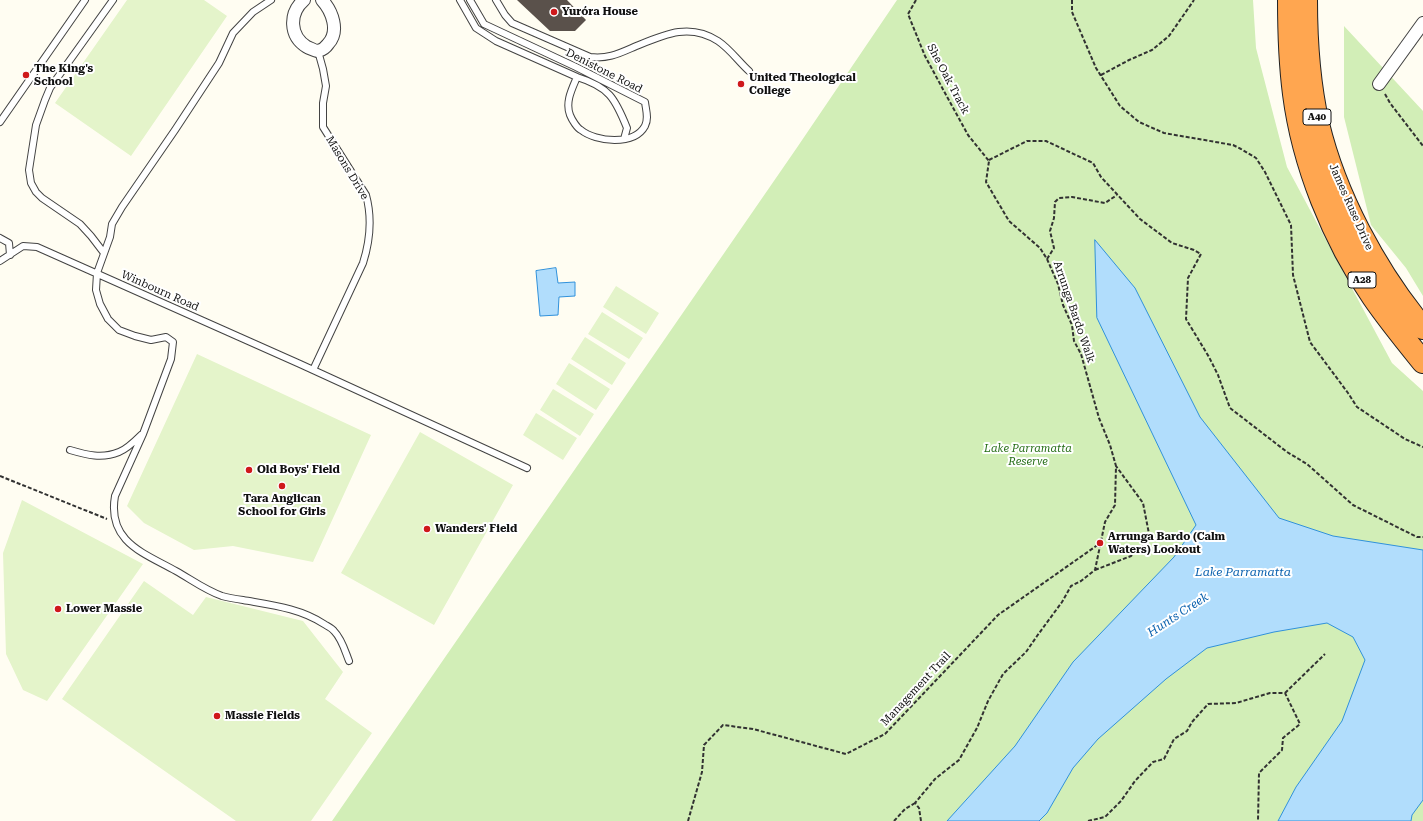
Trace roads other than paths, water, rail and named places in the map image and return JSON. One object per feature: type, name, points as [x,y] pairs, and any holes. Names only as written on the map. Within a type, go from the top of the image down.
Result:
[{"type":"highway","name":"A28","points":[[1274,0],[1275,38],[1280,76],[1291,118],[1318,188]]},
{"type":"highway","name":"James Ruse Drive","points":[[1289,0],[1294,95],[1302,136],[1318,188],[1334,227],[1356,270],[1373,297],[1423,362]]},
{"type":"highway","name":"James Ruse Drive","points":[[1306,0],[1306,26],[1314,105],[1318,124],[1334,175],[1370,250],[1390,283],[1423,328]]},
{"type":"highway","name":"A28","points":[[1320,0],[1322,66],[1326,104],[1333,141],[1352,201],[1358,226]]},
{"type":"street","points":[[304,0],[298,5],[293,16],[295,34],[301,43],[318,51],[325,48],[332,41],[335,33],[334,22],[329,9],[322,0]]},
{"type":"street","points":[[1379,84],[1423,23]]},
{"type":"lane","points":[[0,122],[85,0]]},
{"type":"lane","points":[[104,253],[80,224],[42,198],[36,192],[31,183],[29,170],[36,125],[50,88],[113,0]]},
{"type":"lane","points":[[271,0],[252,12],[233,33],[219,63],[112,224],[110,237],[97,273],[96,290],[100,304],[108,319],[119,330],[151,340],[166,337],[173,342],[171,359],[142,434],[115,496],[113,507],[115,522],[122,536],[134,548],[176,571],[202,588],[223,596],[299,611],[319,621],[334,631],[343,645],[349,661]]},
{"type":"lane","name":"Denistone Road","points":[[460,0],[476,28],[496,41],[577,77],[571,90],[569,105],[570,115],[580,130],[596,138],[615,141],[631,137],[639,133],[644,128],[647,117],[645,102],[576,67],[484,24],[470,0]]},
{"type":"lane","points":[[496,0],[499,8],[512,23],[590,57],[603,58],[623,52],[666,34],[682,31],[701,33],[719,42],[749,71]]},
{"type":"lane","name":"Masons Drive","points":[[313,370],[363,262],[368,248],[369,232],[369,206],[366,195],[323,127],[326,86],[318,51]]},
{"type":"lane","points":[[577,77],[595,84],[605,90],[614,99],[627,128],[624,139]]},
{"type":"lane","points":[[0,238],[9,243],[10,254]]},
{"type":"lane","name":"Winbourn Road","points":[[0,261],[23,246],[37,247],[313,370],[527,468]]},
{"type":"lane","points":[[70,450],[88,456],[104,456],[120,452],[142,434]]},
{"type":"water","name":"Lake Parramatta","points":[[1095,240],[1135,288],[1200,417],[1279,518],[1333,536],[1423,550],[1423,800],[1412,815],[1411,821],[1278,821],[1296,787],[1342,721],[1365,660],[1353,637],[1327,623],[1274,632],[1207,648],[1166,679],[1098,739],[1073,768],[1047,813],[1039,821],[947,821],[1015,746],[1073,662],[1174,557],[1196,525],[1097,318]]},
{"type":"water","points":[[556,268],[558,283],[575,282],[575,296],[559,297],[558,315],[540,316],[536,271]]},
{"type":"place","name":"Yuróra House","points":[[554,12]]},
{"type":"place","name":"The King's School","points":[[26,75]]},
{"type":"place","name":"United Theological College","points":[[741,84]]},
{"type":"place","name":"Old Boys' Field","points":[[249,470]]},
{"type":"place","name":"Tara Anglican School for Girls","points":[[282,486]]},
{"type":"place","name":"Wanders' Field","points":[[427,529]]},
{"type":"place","name":"Arrunga Bardo (Calm Waters) Lookout","points":[[1100,543]]},
{"type":"place","name":"Lower Massie","points":[[58,609]]},
{"type":"place","name":"Massie Fields","points":[[217,716]]},
{"type":"park label","name":"Lake Parramatta Reserve","points":[[1028,455]]},
{"type":"water label","name":"Hunts Creek","points":[[1178,615]]}]
